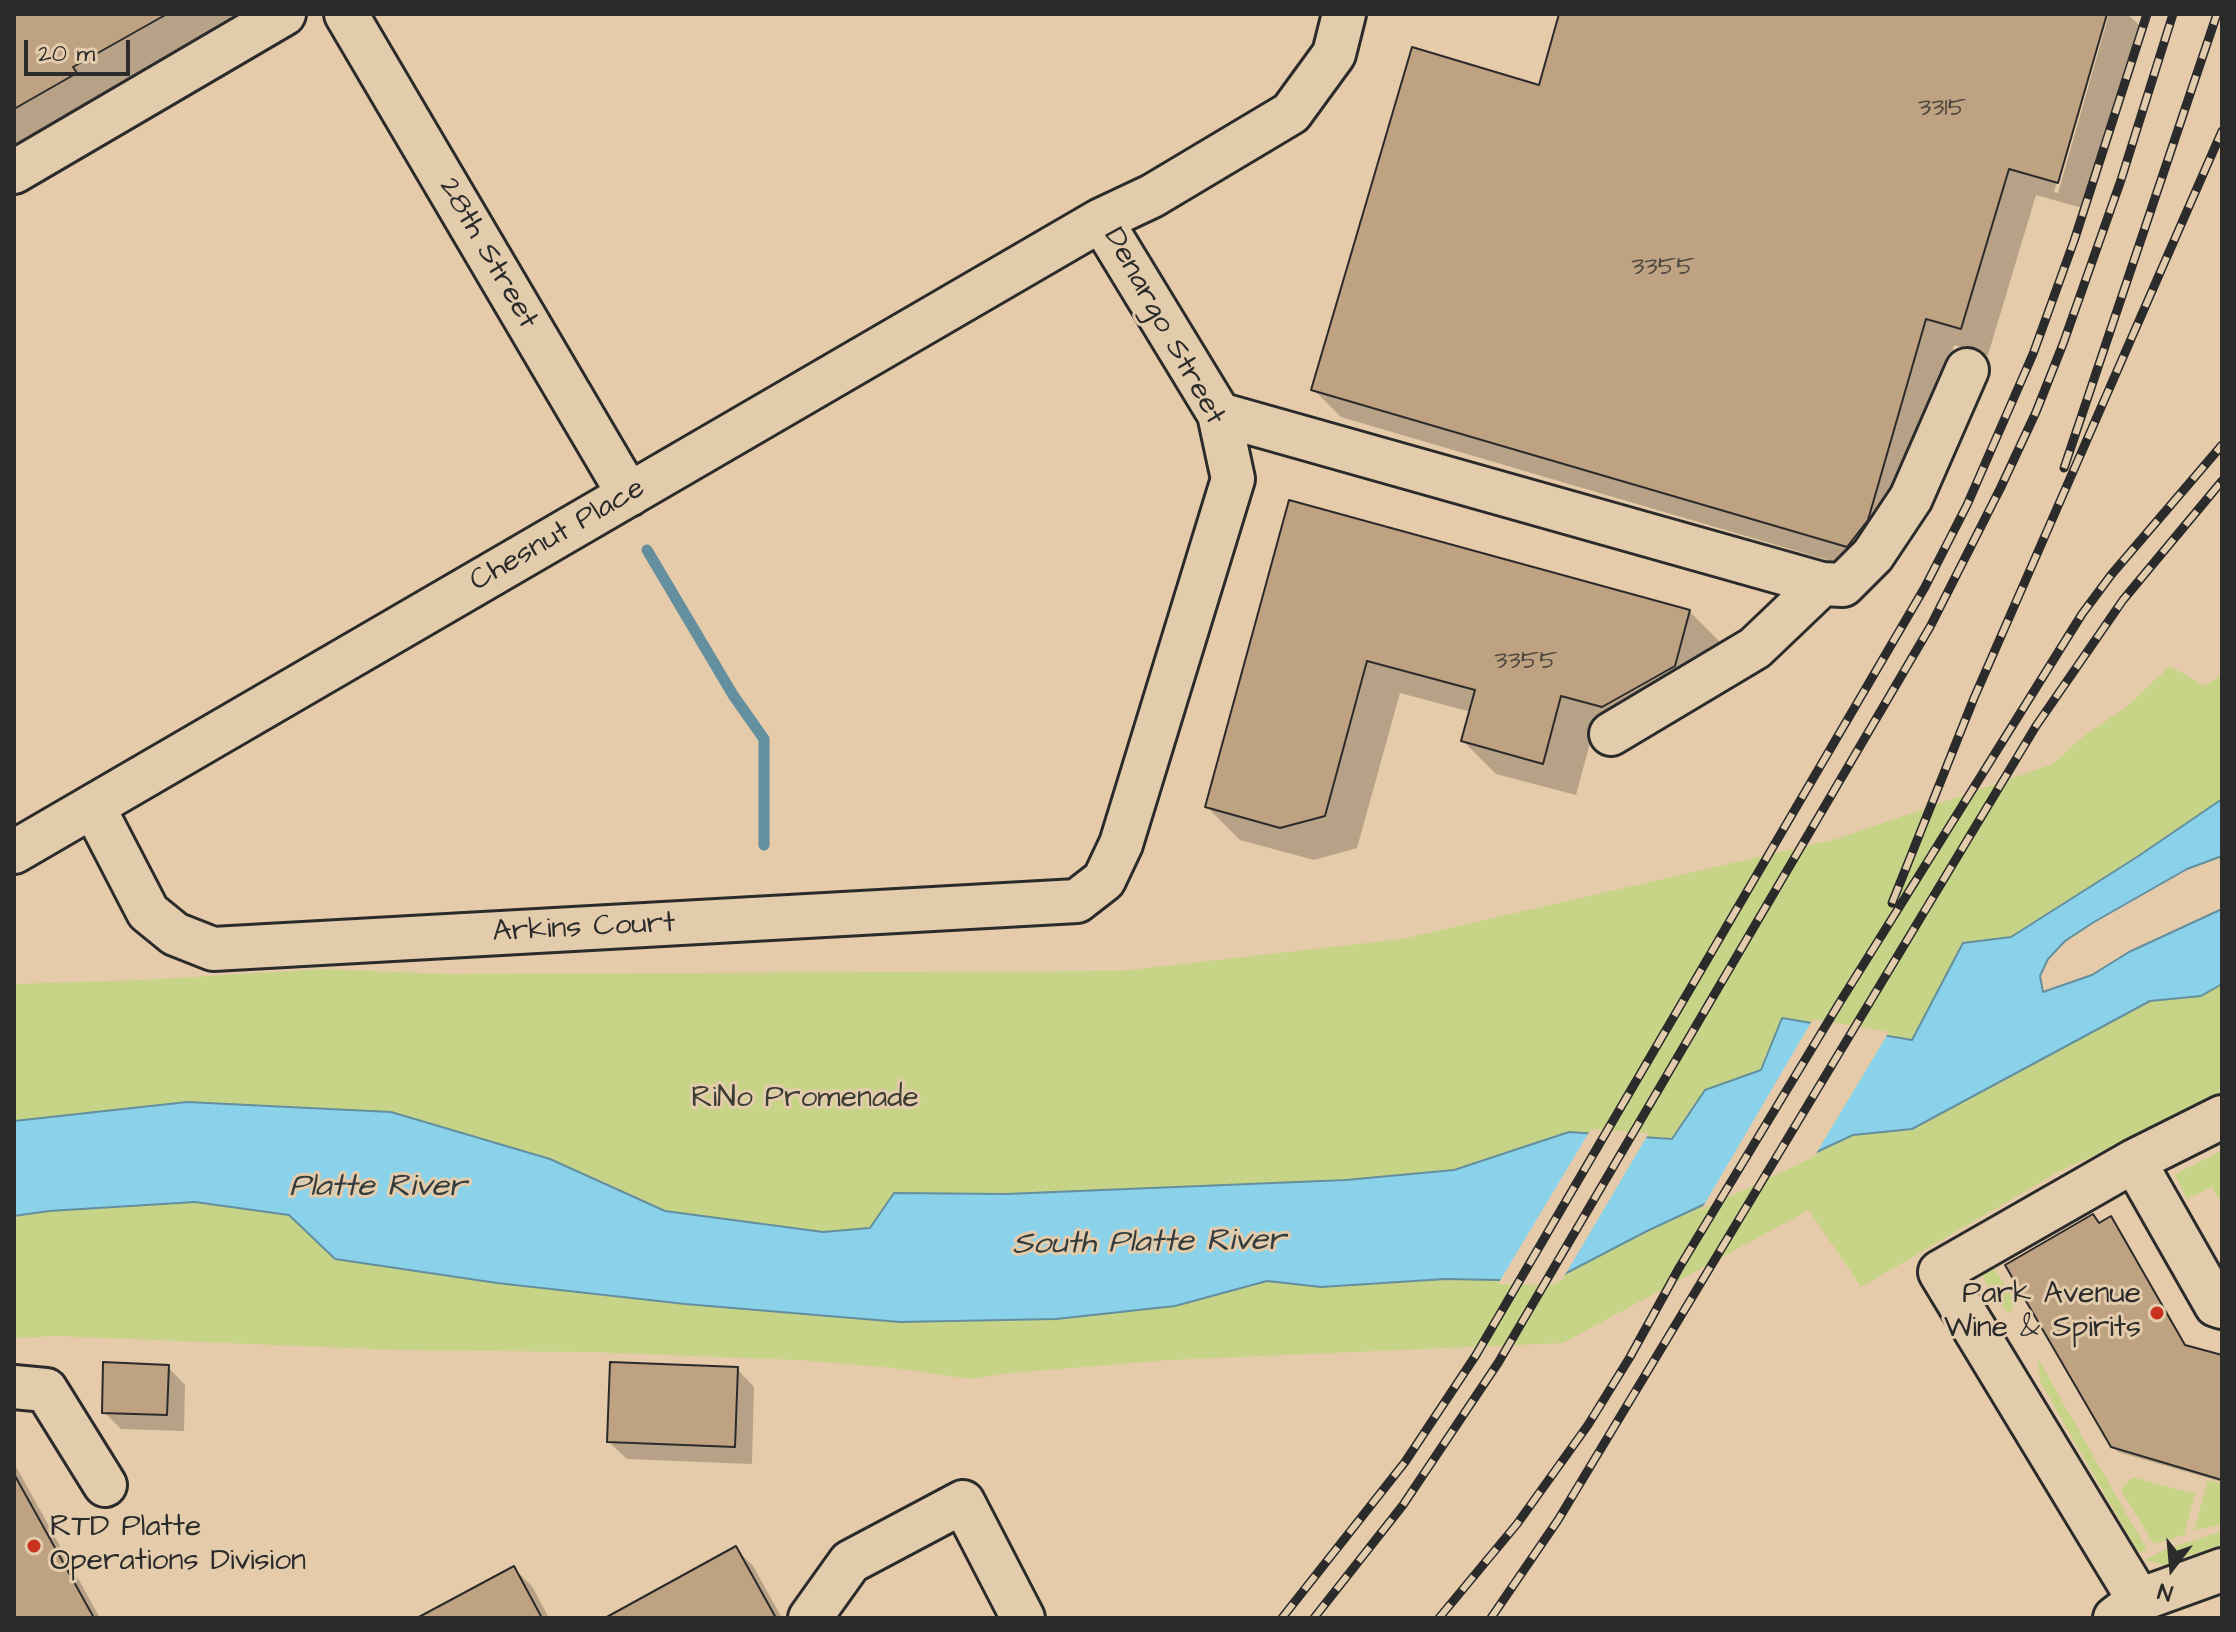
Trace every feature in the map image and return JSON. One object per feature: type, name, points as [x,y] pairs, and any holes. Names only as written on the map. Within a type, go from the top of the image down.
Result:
[{"type":"street","points":[[14,172],[284,14]]},
{"type":"street","name":"28th Street","points":[[346,14],[629,495]]},
{"type":"street","name":"Denargo Street","points":[[1121,844],[1233,479],[1219,414],[1101,220],[1152,196],[1291,113],[1334,54],[1344,14]]},
{"type":"street","name":"Chesnut Place","points":[[14,852],[1101,220]]},
{"type":"street","points":[[1219,414],[1822,584],[1843,585],[1873,555],[1911,498],[1967,370]]},
{"type":"street","points":[[1611,734],[1755,648],[1822,584]]},
{"type":"street","name":"Arkins Court","points":[[93,806],[148,912],[175,934],[213,949],[1077,901],[1104,880],[1121,844]]},
{"type":"street","points":[[2222,1117],[2134,1161],[1940,1272],[2127,1609],[2222,1570]]},
{"type":"street","points":[[2134,1161],[2216,1305],[2222,1307]]},
{"type":"street","points":[[14,1387],[46,1390],[105,1485]]},
{"type":"street","points":[[810,1618],[850,1562],[963,1502],[1023,1618]]},
{"type":"green space","name":"RiNo Promenade","points":[[2170,666],[2204,686],[2222,676],[2222,799],[2011,937],[1963,943],[1912,1040],[1782,1018],[1761,1070],[1705,1090],[1672,1139],[1569,1132],[1454,1170],[1346,1180],[1006,1194],[894,1193],[870,1228],[823,1232],[665,1211],[550,1159],[391,1112],[14,1121],[14,984],[322,969],[448,974],[1121,971],[1402,939],[1837,839],[2053,764],[2081,738],[2124,709]]},
{"type":"green space","points":[[2222,984],[2222,1091],[2155,1127],[2058,1172],[1861,1287],[1809,1210],[1563,1343],[1170,1360],[972,1379],[894,1368],[799,1360],[591,1352],[396,1350],[58,1336],[14,1338],[14,1216],[195,1202],[289,1215],[335,1259],[497,1283],[685,1304],[900,1322],[1056,1319],[1175,1306],[1267,1281],[1321,1287],[1445,1279],[1551,1281],[1647,1231],[1853,1135],[1912,1129],[2150,1001],[2201,996]]},
{"type":"green space","points":[[2222,1151],[2222,1205],[2212,1187],[2187,1199],[2175,1174]]},
{"type":"green space","points":[[1988,1260],[2015,1298],[2010,1314],[1993,1298],[1981,1272]]},
{"type":"green space","points":[[2037,1357],[2147,1550],[2138,1552],[2041,1383]]},
{"type":"green space","points":[[2132,1477],[2195,1494],[2184,1535],[2154,1544],[2121,1490]]},
{"type":"green space","points":[[2208,1480],[2222,1484],[2222,1524],[2194,1531]]},
{"type":"green space","points":[[2222,1531],[2222,1544],[2164,1565],[2144,1560],[2167,1549]]},
{"type":"water","name":"Platte River","points":[[2222,799],[2222,856],[2187,869],[2065,941],[2048,959],[2040,976],[2043,992],[2092,975],[2129,952],[2222,909],[2222,984],[2201,996],[2150,1001],[1912,1129],[1853,1135],[1647,1231],[1551,1281],[1445,1279],[1321,1287],[1267,1281],[1175,1306],[1056,1319],[900,1322],[685,1304],[497,1283],[335,1259],[289,1215],[195,1202],[14,1216],[14,1121],[187,1102],[391,1112],[550,1159],[665,1211],[823,1232],[870,1228],[894,1193],[1006,1194],[1346,1180],[1454,1170],[1569,1132],[1672,1139],[1705,1090],[1761,1070],[1782,1018],[1912,1040],[1963,943],[2011,937]]},
{"type":"pier","points":[[1813,1019],[1889,1032],[1814,1157],[1701,1210]]},
{"type":"pier","points":[[1591,1129],[1649,1133],[1562,1280],[1552,1285],[1498,1284]]},
{"type":"building","points":[[14,14],[167,14],[73,67],[77,73],[14,109]]},
{"type":"building","points":[[1559,14],[2107,14],[2058,183],[2009,169],[1961,329],[1926,319],[1868,520],[1847,547],[1311,390],[1412,47],[1539,85]]},
{"type":"building","points":[[1289,500],[1690,610],[1675,666],[1602,707],[1561,696],[1543,764],[1461,741],[1475,690],[1367,661],[1325,816],[1280,828],[1205,807]]},
{"type":"building","points":[[2093,1214],[2099,1223],[2111,1216],[2185,1345],[2222,1355],[2222,1480],[2111,1447],[2005,1265]]},
{"type":"building","points":[[103,1362],[169,1365],[167,1415],[102,1413]]},
{"type":"building","points":[[610,1362],[738,1367],[735,1447],[607,1442]]},
{"type":"building","name":"RTD Platte Operations Division","points":[[14,1474],[94,1618],[14,1618]]},
{"type":"building","points":[[736,1546],[776,1618],[605,1618]]},
{"type":"building","points":[[514,1566],[542,1618],[417,1618]]},
{"type":"waterway","points":[[647,550],[733,695],[764,739],[764,845]]},
{"type":"railway","points":[[1282,1618],[1405,1462],[1476,1355],[1925,587],[1967,505],[2033,354],[2074,241],[2147,14]]},
{"type":"railway","points":[[1314,1618],[1403,1505],[1498,1363],[1930,627],[2000,489],[2063,344],[2121,180],[2173,14]]},
{"type":"railway","points":[[2064,468],[2217,14]]},
{"type":"railway","points":[[1892,903],[1974,698],[2222,131]]},
{"type":"railway","points":[[1439,1618],[1517,1524],[1588,1425],[1840,1002],[2082,614],[2111,575],[2222,445]]},
{"type":"railway","points":[[1491,1618],[1558,1520],[2036,726],[2123,600],[2222,481]]},
{"type":"place","name":"Park Avenue Wine & Spirits","points":[[2157,1313]]},
{"type":"place","name":"RTD Platte Operations Division","points":[[34,1546]]},
{"type":"water label","name":"South Platte River","points":[[1149,1244]]}]
